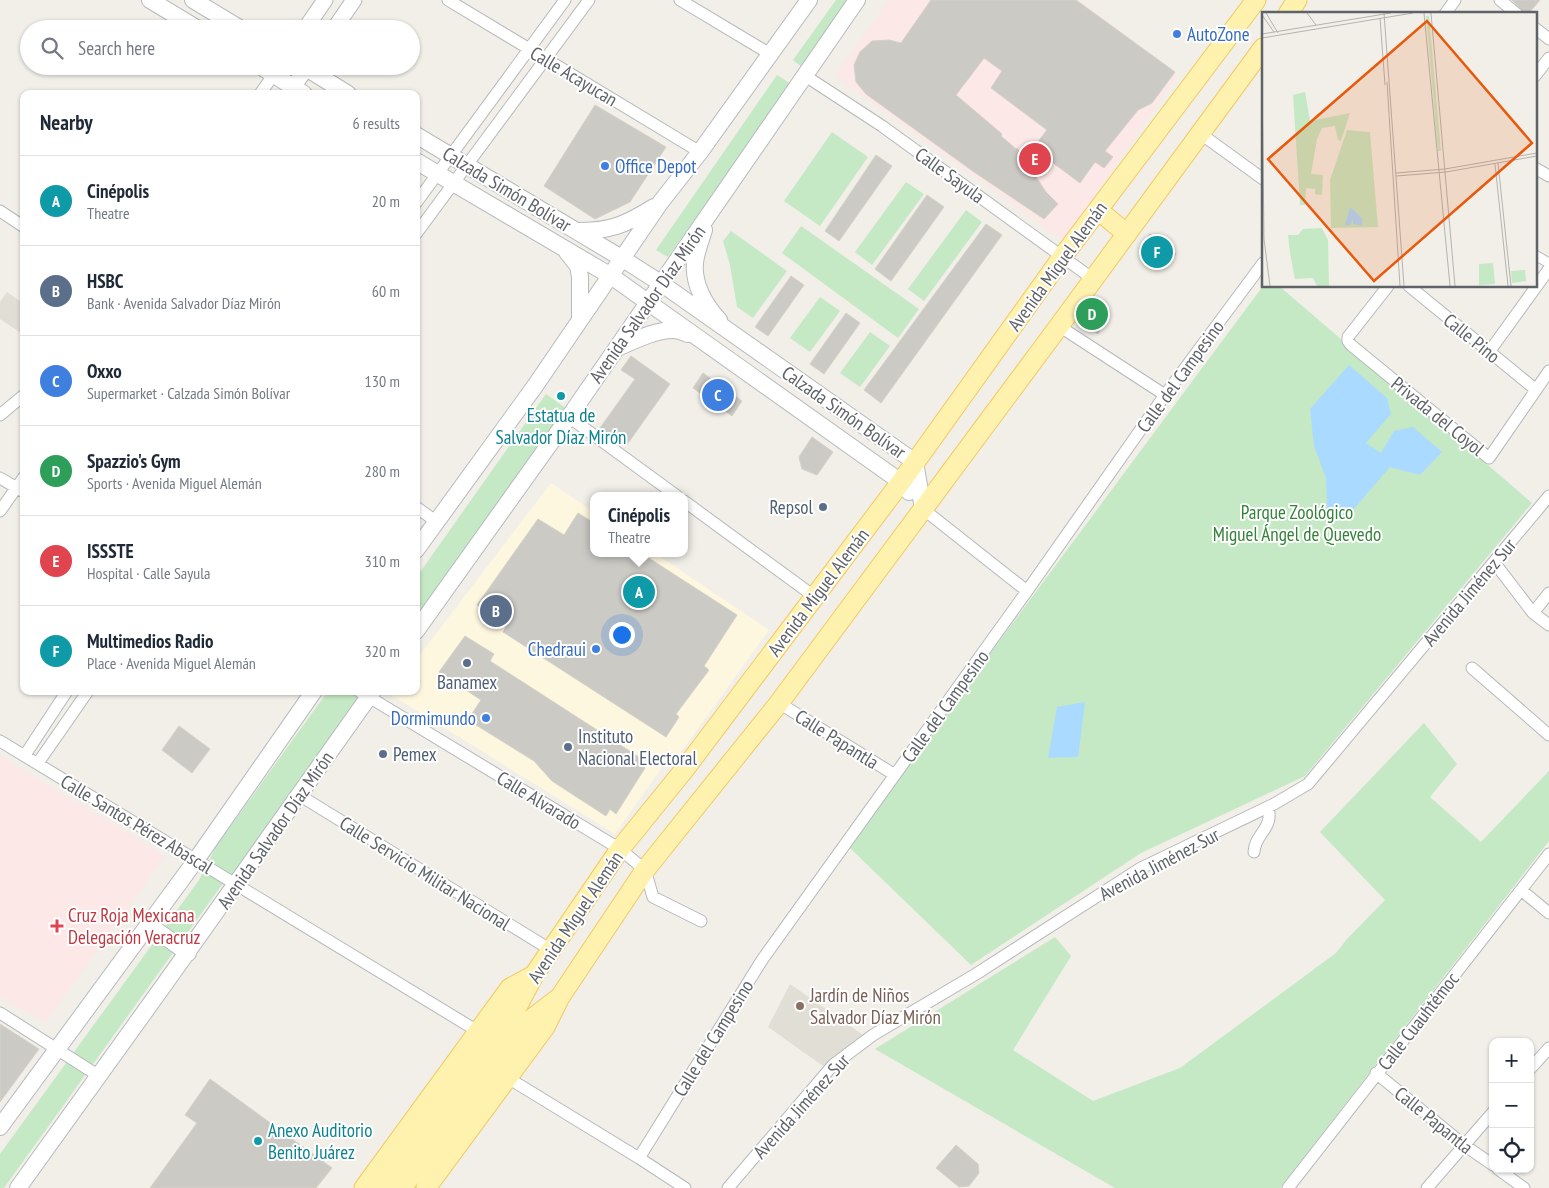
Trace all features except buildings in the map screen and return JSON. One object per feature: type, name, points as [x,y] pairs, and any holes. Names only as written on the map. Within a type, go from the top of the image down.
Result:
[{"type":"main road","points":[[150,0],[183,20]]},
{"type":"main road","points":[[193,0],[226,20]]},
{"type":"main road","points":[[420,545],[535,386],[660,203],[700,152],[809,0]]},
{"type":"main road","name":"Avenida Salvador Díaz Mirón","points":[[420,625],[662,284],[857,0]]},
{"type":"main road","name":"Avenida Miguel Alemán","points":[[385,1188],[517,1008],[534,975],[620,849],[684,770],[815,597],[901,482],[1063,256],[1256,0]]},
{"type":"main road","points":[[1289,12],[1298,0]]},
{"type":"main road","name":"Avenida Miguel Alemán","points":[[402,1188],[530,1020],[560,997],[645,870],[779,703],[1060,326],[1092,279],[1262,49]]},
{"type":"main road","points":[[277,75],[293,90]]},
{"type":"main road","points":[[318,75],[342,90]]},
{"type":"main road","name":"Calzada Simón Bolívar","points":[[420,137],[662,284],[915,462],[923,509]]},
{"type":"main road","name":"Calzada Simón Bolívar","points":[[420,163],[611,276],[649,302],[901,482],[923,509]]},
{"type":"main road","points":[[576,231],[598,231],[624,225],[660,203]]},
{"type":"main road","points":[[1098,210],[1127,234]]},
{"type":"main road","points":[[709,215],[695,262],[695,280],[713,313],[730,332]]},
{"type":"main road","points":[[564,249],[578,266],[580,277],[580,320]]},
{"type":"main road","points":[[617,348],[662,331],[675,329],[700,338]]},
{"type":"main road","points":[[0,1127],[196,860],[311,695]]},
{"type":"main road","name":"Avenida Salvador Díaz Mirón","points":[[18,1188],[237,885],[366,695]]},
{"type":"main road","points":[[149,925],[188,953]]},
{"type":"main road","points":[[364,1188],[510,988],[534,975]]},
{"type":"main road","points":[[426,1188],[545,1027],[560,997]]},
{"type":"street","points":[[312,20],[326,0]]},
{"type":"street","points":[[340,20],[354,0]]},
{"type":"street","name":"Calle Acayucan","points":[[448,0],[700,152]]},
{"type":"street","points":[[420,197],[565,0]]},
{"type":"street","points":[[420,228],[589,0]]},
{"type":"street","points":[[680,0],[770,54]]},
{"type":"street","points":[[1447,12],[1456,0]]},
{"type":"street","points":[[1500,0],[1515,12]]},
{"type":"street","points":[[1536,29],[1549,39]]},
{"type":"street","points":[[1536,75],[1549,58]]},
{"type":"street","points":[[262,90],[268,75]]},
{"type":"street","points":[[296,90],[302,75]]},
{"type":"street","name":"Calle Sayula","points":[[804,75],[882,126],[1063,256],[1092,279]]},
{"type":"street","points":[[1201,134],[1262,178]]},
{"type":"street","points":[[1536,169],[1549,176]]},
{"type":"street","points":[[0,210],[20,224]]},
{"type":"street","points":[[1536,256],[1549,263]]},
{"type":"street","name":"Calle del Campesino","points":[[640,1158],[762,960],[1027,592],[1165,395],[1262,264]]},
{"type":"street","points":[[1536,287],[1549,269]]},
{"type":"street","name":"Privada del Coyol","points":[[1386,288],[1348,337],[1348,341],[1489,458],[1535,389]]},
{"type":"street","name":"Calle Pino","points":[[1411,288],[1535,389]]},
{"type":"street","points":[[1489,352],[1535,288]]},
{"type":"street","points":[[1060,326],[1165,395]]},
{"type":"street","points":[[1535,389],[1549,371]]},
{"type":"street","points":[[0,415],[20,398]]},
{"type":"street","points":[[569,417],[672,492]]},
{"type":"street","points":[[0,478],[20,490],[0,511]]},
{"type":"street","name":"Avenida Jiménez Sur","points":[[728,1188],[833,1065],[873,1035],[976,974],[1141,868],[1268,807],[1308,784],[1549,496]]},
{"type":"street","points":[[688,504],[815,597]]},
{"type":"street","points":[[923,509],[1027,592]]},
{"type":"street","points":[[420,510],[437,522]]},
{"type":"street","points":[[1494,562],[1533,613],[1549,625]]},
{"type":"street","points":[[1533,613],[1549,593]]},
{"type":"street","points":[[1472,668],[1549,735]]},
{"type":"street","points":[[25,755],[64,695]]},
{"type":"street","points":[[38,763],[85,695]]},
{"type":"street","name":"Calle Alvarado","points":[[370,695],[620,849],[645,870]]},
{"type":"street","name":"Calle Papantla","points":[[779,703],[895,775]]},
{"type":"street","name":"Calle Santos Pérez Abascal","points":[[0,741],[479,1032]]},
{"type":"street","name":"Calle Servicio Militar Nacional","points":[[299,795],[551,950]]},
{"type":"street","points":[[1254,852],[1256,844],[1269,822],[1268,807]]},
{"type":"street","name":"Calle Cuauhtémoc","points":[[1288,1188],[1549,854]]},
{"type":"street","points":[[645,870],[652,897],[701,921]]},
{"type":"street","points":[[1521,890],[1549,913]]},
{"type":"street","points":[[0,1013],[99,1076]]},
{"type":"street","points":[[1534,1065],[1549,1048]]},
{"type":"street","name":"Calle Papantla","points":[[1376,1073],[1464,1145],[1489,1162]]},
{"type":"street","points":[[508,1078],[640,1158],[685,1188]]},
{"type":"street","points":[[1427,1188],[1489,1117]]},
{"type":"street","points":[[1503,1173],[1524,1188]]},
{"type":"shaded area","points":[[889,0],[1079,0],[1178,75],[1064,241],[835,76]]},
{"type":"shaded area","points":[[7,292],[20,301],[20,332],[0,319],[0,302]]},
{"type":"shaded area","points":[[551,483],[590,509],[590,557],[661,557],[769,630],[676,759],[665,763],[615,834],[392,695],[420,695],[420,655]]},
{"type":"shaded area","name":"Cruz Roja Mexicana Delegación Veracruz","points":[[0,756],[165,856],[45,1023],[0,996]]},
{"type":"shaded area","name":"Jardín de Niños Salvador Díaz Mirón","points":[[790,984],[863,1035],[823,1066],[768,1027]]},
{"type":"green space","points":[[836,0],[853,0],[803,68],[793,60]]},
{"type":"green space","points":[[777,75],[791,84],[668,257],[656,250]]},
{"type":"green space","points":[[832,132],[868,157],[820,226],[784,201]]},
{"type":"green space","points":[[906,182],[924,194],[872,265],[855,252]]},
{"type":"green space","points":[[966,210],[982,222],[924,301],[908,289]]},
{"type":"green space","points":[[801,226],[919,309],[898,338],[782,253]]},
{"type":"green space","points":[[731,231],[787,271],[753,318],[737,307],[730,265],[723,241]]},
{"type":"green space","name":"Parque Zoológico Miguel Ángel de Quevedo","points":[[1262,287],[1281,288],[1532,503],[1305,776],[1141,853],[971,965],[850,848],[972,678]]},
{"type":"green space","points":[[820,297],[840,311],[810,352],[790,338]]},
{"type":"green space","points":[[870,332],[890,346],[860,387],[840,373]]},
{"type":"green space","points":[[546,394],[567,409],[420,611],[420,572]]},
{"type":"green space","points":[[325,695],[361,695],[246,865],[221,886],[4,1188],[0,1188],[0,1154],[199,880],[217,845]]},
{"type":"green space","points":[[1424,723],[1457,764],[1430,797],[1481,842],[1549,771],[1549,841],[1280,1188],[1115,1188],[875,1049],[1055,937],[1071,956],[1013,1050],[1093,1101],[1180,1068],[1336,953],[1385,900],[1320,832]]},
{"type":"water","points":[[1349,365],[1387,398],[1391,414],[1366,443],[1381,453],[1394,431],[1413,427],[1442,452],[1420,475],[1390,467],[1347,517],[1328,525],[1326,478],[1314,446],[1310,409]]},
{"type":"water","points":[[1085,702],[1078,757],[1048,758],[1057,707]]},
{"type":"place","name":"AutoZone","points":[[1177,34]]},
{"type":"place","name":"ISSSTE","points":[[1035,159]]},
{"type":"place","name":"Office Depot","points":[[605,166]]},
{"type":"place","name":"Multimedios Radio","points":[[1157,252]]},
{"type":"place","name":"Spazzio's Gym","points":[[1092,314]]},
{"type":"place","name":"Oxxo","points":[[718,395]]},
{"type":"place","name":"Estatua de Salvador Díaz Mirón","points":[[561,396]]},
{"type":"place","name":"Repsol","points":[[823,507]]},
{"type":"place","name":"Cinépolis","points":[[639,592]]},
{"type":"place","name":"HSBC","points":[[496,611]]},
{"type":"place","name":"Chedraui","points":[[596,649]]},
{"type":"place","name":"Banamex","points":[[467,663]]},
{"type":"place","name":"Dormimundo","points":[[486,718]]},
{"type":"place","name":"Instituto Nacional Electoral","points":[[568,747]]},
{"type":"place","name":"Pemex","points":[[383,754]]},
{"type":"place","name":"Cruz Roja Mexicana Delegación Veracruz","points":[[57,926]]},
{"type":"place","name":"Jardín de Niños Salvador Díaz Mirón","points":[[800,1006]]},
{"type":"place","name":"Anexo Auditorio Benito Juárez","points":[[258,1141]]}]
